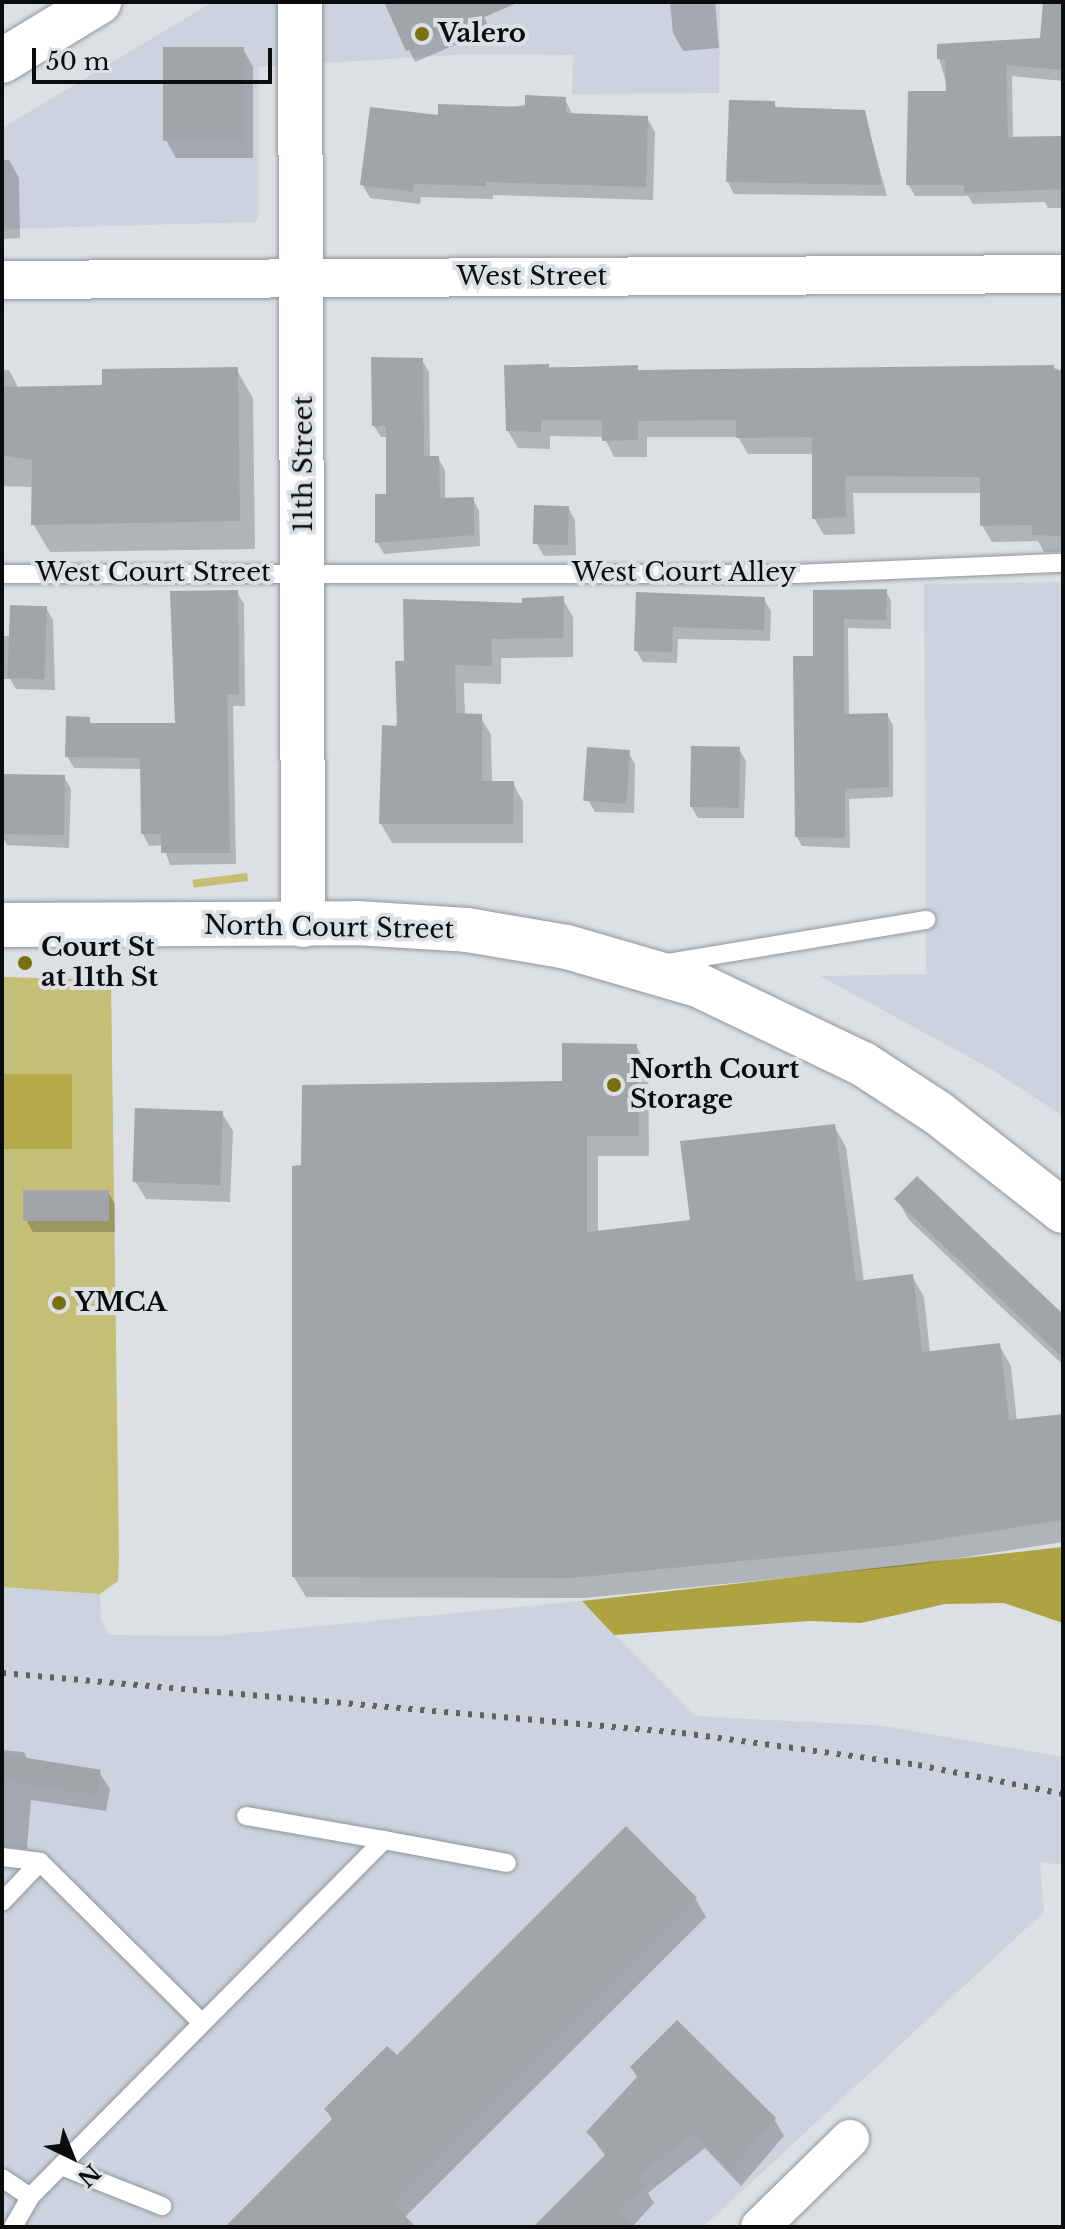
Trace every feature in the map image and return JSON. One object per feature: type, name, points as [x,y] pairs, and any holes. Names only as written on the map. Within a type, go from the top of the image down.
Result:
[{"type":"main road","points":[[2,61],[99,2]]},
{"type":"main road","name":"11th Street","points":[[300,2],[305,572],[303,925]]},
{"type":"main road","name":"North Court Street","points":[[2,925],[357,923],[467,930],[567,947],[639,968],[761,1011],[863,1064],[938,1113],[1063,1211]]},
{"type":"street","name":"West Street","points":[[2,280],[1063,274]]},
{"type":"street","points":[[760,2227],[850,2139]]},
{"type":"lane","name":"West Court Alley","points":[[305,572],[795,574],[1063,563]]},
{"type":"lane","name":"West Court Street","points":[[2,574],[305,572]]},
{"type":"lane","points":[[639,968],[926,920]]},
{"type":"lane","points":[[246,1816],[507,1863]]},
{"type":"lane","points":[[13,2227],[30,2197],[384,1840]]},
{"type":"lane","points":[[2,1857],[40,1862],[202,2023]]},
{"type":"lane","points":[[2,1902],[40,1862]]},
{"type":"lane","points":[[61,2166],[162,2206]]},
{"type":"lane","points":[[2,2178],[30,2197]]},
{"type":"shaded area","points":[[213,2],[720,2],[719,93],[572,94],[573,55],[471,54],[259,67],[259,215],[255,222],[2,229],[2,128]]},
{"type":"shaded area","points":[[1063,582],[1063,1116],[991,1069],[820,976],[926,974],[924,584]]},
{"type":"shaded area","points":[[247,873],[248,881],[193,888],[192,880]]},
{"type":"shaded area","name":"YMCA","points":[[2,977],[111,980],[119,1557],[118,1581],[100,1594],[2,1587]]},
{"type":"shaded area","points":[[2,1074],[72,1074],[72,1149],[2,1149]]},
{"type":"shaded area","points":[[1063,1547],[1063,1623],[1004,1603],[945,1604],[861,1623],[809,1621],[614,1635],[582,1601]]},
{"type":"shaded area","points":[[2,1587],[100,1594],[101,1619],[109,1635],[215,1636],[582,1601],[695,1716],[884,1726],[1063,1757],[1063,1865],[1040,1862],[1044,1912],[703,2227],[2,2227]]},
{"type":"building","name":"Valero","points":[[384,2],[519,2],[406,51]]},
{"type":"building","points":[[1043,2],[1063,2],[1063,70],[1006,65],[1008,137],[1063,136],[1063,189],[964,193],[964,185],[906,185],[908,91],[946,91],[945,60],[937,59],[937,44],[1040,38]]},
{"type":"building","points":[[163,47],[244,47],[244,141],[163,141]]},
{"type":"building","points":[[525,95],[566,97],[566,113],[648,116],[646,187],[486,182],[486,186],[414,184],[413,192],[360,185],[370,107],[438,115],[438,104],[525,107]]},
{"type":"building","points":[[729,100],[775,101],[775,107],[865,110],[882,185],[726,182]]},
{"type":"building","points":[[371,357],[423,358],[424,456],[439,456],[440,498],[474,497],[474,535],[375,543],[375,494],[386,494],[386,426],[372,426]]},
{"type":"building","points":[[549,364],[549,368],[638,365],[638,370],[1054,365],[1053,370],[1063,370],[1063,536],[1032,535],[1032,525],[980,526],[980,477],[845,476],[846,517],[812,519],[812,437],[736,438],[736,420],[638,421],[638,440],[602,441],[602,420],[541,420],[541,432],[506,431],[504,365]]},
{"type":"building","points":[[238,367],[240,521],[31,525],[32,460],[2,455],[2,387],[102,385],[102,369]]},
{"type":"building","points":[[534,505],[569,506],[568,545],[533,544]]},
{"type":"building","points":[[887,589],[886,620],[844,619],[844,714],[888,713],[889,787],[845,789],[845,838],[795,837],[793,656],[813,656],[813,590]]},
{"type":"building","points":[[238,590],[239,694],[227,694],[230,853],[161,853],[161,834],[141,834],[140,758],[65,757],[66,716],[90,717],[90,723],[175,723],[170,591]]},
{"type":"building","points":[[636,592],[765,597],[764,630],[673,627],[672,652],[634,651]]},
{"type":"building","points":[[564,596],[563,638],[491,639],[492,666],[455,665],[456,713],[482,714],[482,781],[514,781],[513,824],[379,824],[382,725],[397,726],[395,661],[404,661],[403,599],[522,603],[522,598]]},
{"type":"building","points":[[10,605],[47,606],[44,679],[7,678]]},
{"type":"building","points":[[691,746],[740,747],[739,808],[690,807]]},
{"type":"building","points":[[587,747],[630,750],[626,804],[583,801]]},
{"type":"building","points":[[2,774],[65,775],[64,835],[2,834]]},
{"type":"building","points":[[562,1043],[637,1044],[639,1136],[587,1136],[587,1232],[690,1220],[680,1141],[835,1124],[856,1281],[913,1274],[922,1352],[1000,1343],[1009,1420],[1063,1414],[1063,1520],[903,1545],[572,1578],[292,1577],[292,1166],[301,1165],[302,1085],[562,1081]]},
{"type":"building","points":[[135,1108],[223,1111],[220,1185],[132,1182]]},
{"type":"building","points":[[917,1176],[1063,1314],[1063,1358],[894,1199]]},
{"type":"building","points":[[23,1190],[109,1190],[109,1221],[23,1221]]},
{"type":"building","points":[[2,1754],[101,1770],[97,1795],[2,1780]]},
{"type":"building","points":[[626,1826],[697,1898],[393,2204],[416,2227],[225,2227],[333,2118],[324,2109],[387,2046],[397,2055]]},
{"type":"building","points":[[677,2020],[776,2118],[731,2171],[694,2133],[637,2177],[646,2185],[618,2210],[636,2227],[533,2227],[607,2153],[586,2132],[638,2076],[630,2067]]},
{"type":"railway","points":[[2,1673],[682,1733],[918,1765],[1063,1794]]},
{"type":"place","name":"Valero","points":[[422,34]]},
{"type":"place","name":"Court St at 11th St","points":[[25,963]]},
{"type":"place","name":"North Court Storage","points":[[614,1085]]},
{"type":"place","name":"YMCA","points":[[59,1303]]}]
